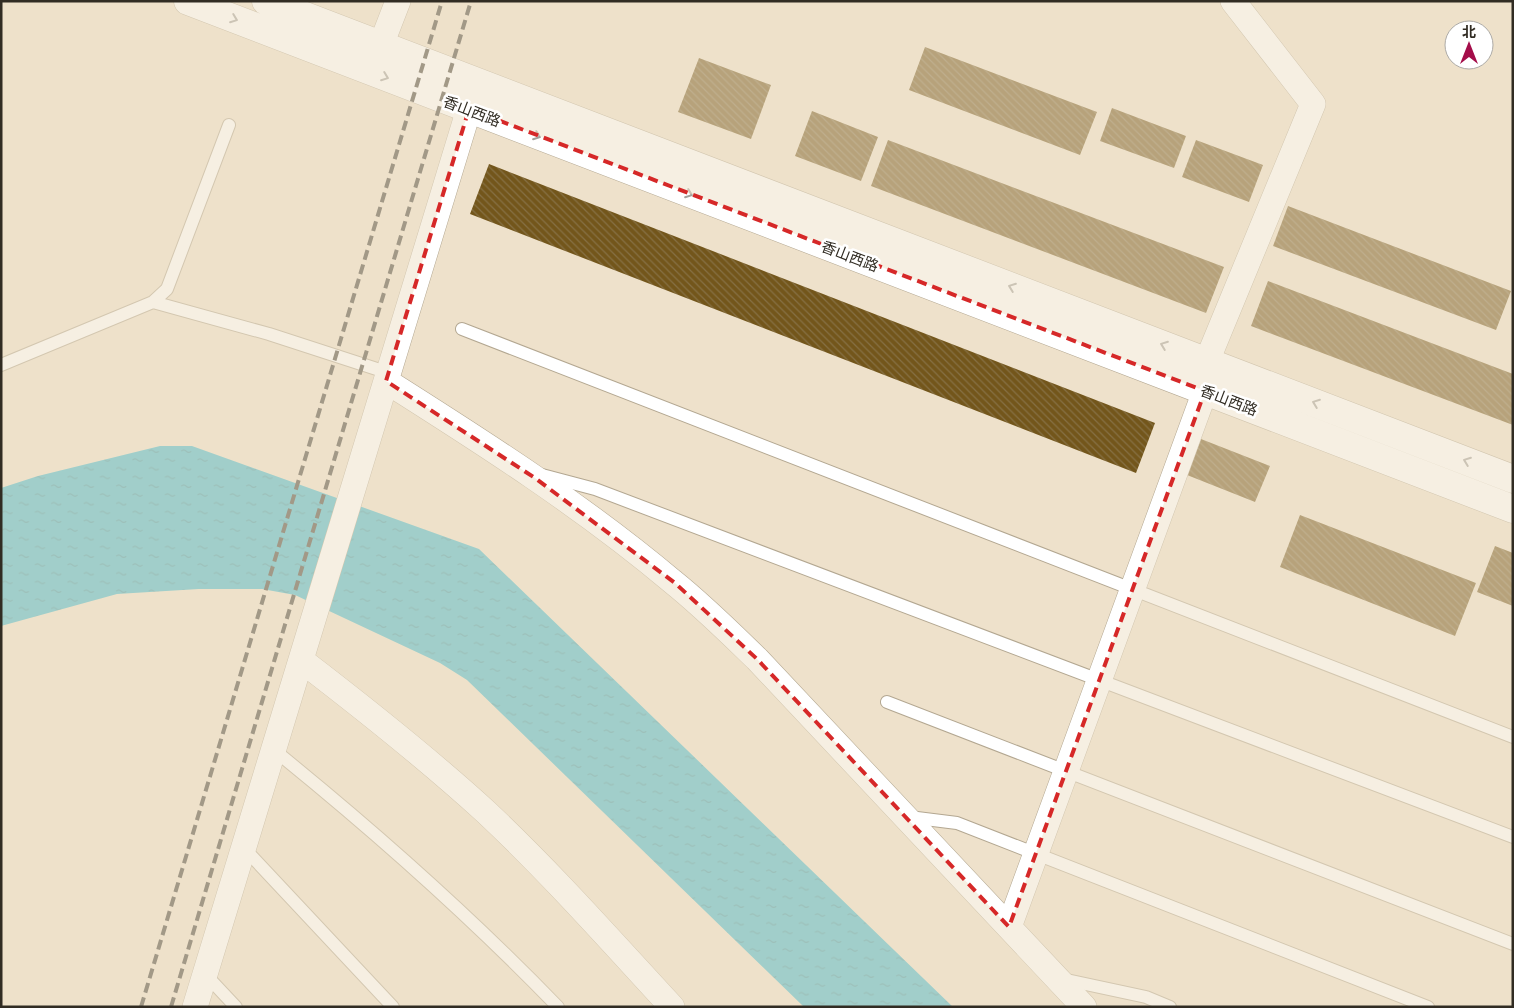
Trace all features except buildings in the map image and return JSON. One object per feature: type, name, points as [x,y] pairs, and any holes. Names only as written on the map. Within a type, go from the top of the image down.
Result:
[{"type":"main road","name":"香山西路","points":[[188,1],[1513,509]]},
{"type":"main road","name":"香山西路","points":[[270,2],[1513,479]]},
{"type":"street","points":[[381,45],[398,1]]},
{"type":"street","points":[[1207,362],[1313,104],[1234,1]]},
{"type":"street","points":[[195,1007],[469,110]]},
{"type":"street","points":[[387,377],[641,555],[717,620],[1084,1007]]},
{"type":"street","points":[[1009,927],[1205,391]]},
{"type":"street","points":[[304,652],[368,711],[432,764],[538,863],[672,1007]]},
{"type":"lane","points":[[1,365],[153,302],[167,289],[229,125]]},
{"type":"lane","points":[[153,302],[269,334],[387,377]]},
{"type":"lane","points":[[462,329],[1513,737]]},
{"type":"lane","points":[[522,470],[595,488],[1513,837]]},
{"type":"lane","points":[[887,702],[1513,944]]},
{"type":"lane","points":[[274,750],[327,793],[434,887],[558,1007]]},
{"type":"lane","points":[[904,817],[957,823],[1428,1007]]},
{"type":"lane","points":[[244,848],[392,1007]]},
{"type":"lane","points":[[205,974],[236,1007]]},
{"type":"lane","points":[[1057,978],[1146,997],[1170,1007]]},
{"type":"highlighted area","points":[[469,109],[1205,391],[1009,927],[757,659],[675,583],[535,478],[386,381]]},
{"type":"water","points":[[160,446],[192,446],[479,549],[953,1007],[804,1007],[467,680],[440,663],[295,595],[262,589],[199,589],[117,594],[1,626],[1,488],[38,476]]},
{"type":"railway","points":[[141,1007],[442,1]]},
{"type":"railway","points":[[171,1007],[471,1]]}]
